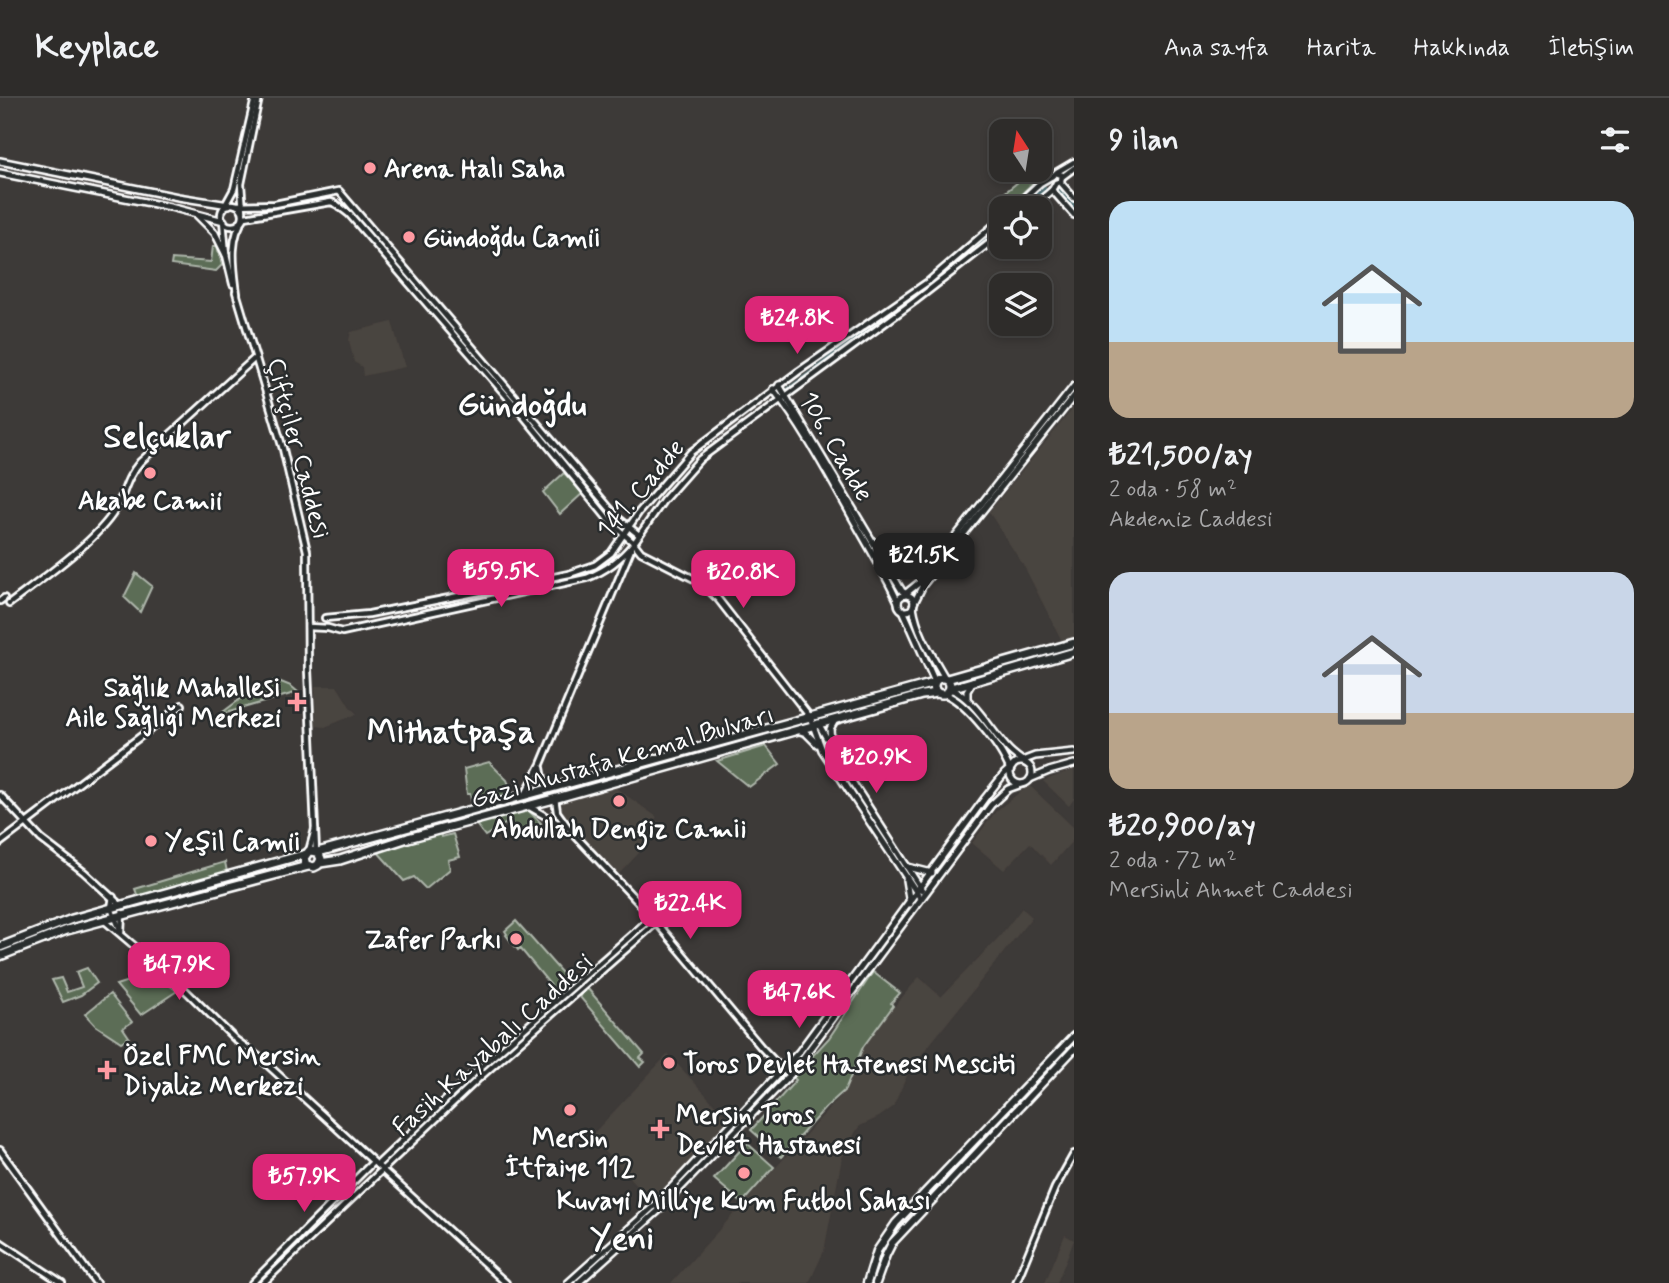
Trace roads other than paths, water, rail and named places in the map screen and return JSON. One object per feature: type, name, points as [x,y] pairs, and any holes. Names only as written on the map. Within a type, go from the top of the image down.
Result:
[{"type":"highway","points":[[946,691],[946,679],[1074,643]]},
{"type":"highway","name":"Gazi Mustafa Kemal Bulvarı","points":[[320,863],[340,860],[408,838],[794,730],[813,722],[946,691],[1074,653]]},
{"type":"highway","name":"Gazi Mustafa Kemal Bulvarı","points":[[0,947],[49,927],[120,905],[525,795],[813,722],[941,678],[946,679]]},
{"type":"highway","points":[[935,682],[946,691]]},
{"type":"highway","points":[[0,956],[65,931],[309,866],[314,867],[321,859],[312,852],[304,860],[309,866]]},
{"type":"main road","points":[[0,161],[231,206]]},
{"type":"main road","points":[[0,173],[223,220]]},
{"type":"main road","points":[[195,213],[215,233],[226,255]]},
{"type":"main road","points":[[898,602],[920,582],[966,520],[1074,386]]},
{"type":"main road","name":"106. Cadde","points":[[780,392],[863,529],[914,604]]},
{"type":"main road","name":"106. Cadde","points":[[780,392],[903,610]]},
{"type":"main road","points":[[935,682],[903,610],[910,610],[923,585],[1074,396]]},
{"type":"main road","points":[[914,604],[918,625],[929,652],[946,679]]},
{"type":"main road","points":[[967,699],[967,691],[973,681]]},
{"type":"main road","points":[[946,691],[957,691],[967,699],[1010,751],[1017,767],[1015,782],[1022,784]]},
{"type":"main road","points":[[946,691],[965,708],[1005,760],[1032,773],[1030,779]]},
{"type":"main road","points":[[832,746],[830,729],[836,718]]},
{"type":"main road","points":[[813,722],[832,746],[921,893]]},
{"type":"main road","points":[[813,722],[822,750]]},
{"type":"main road","points":[[794,730],[806,733],[822,750],[905,877],[921,893]]},
{"type":"main road","points":[[568,1283],[654,1206],[799,1052],[909,904],[921,893],[932,873],[988,795],[1017,767],[1034,757],[1074,752]]},
{"type":"main road","points":[[578,1283],[659,1211],[791,1074],[921,893],[991,805],[1009,789],[1049,771],[1074,764]]},
{"type":"main road","points":[[848,791],[858,791]]},
{"type":"main road","points":[[906,866],[932,873]]},
{"type":"main road","points":[[905,877],[909,904]]},
{"type":"main road","points":[[867,1283],[877,1251],[896,1223],[1074,1036]]},
{"type":"main road","points":[[876,1283],[886,1255],[899,1236],[1074,1049]]},
{"type":"street","points":[[231,206],[257,98]]},
{"type":"street","points":[[231,206],[241,184],[257,98]]},
{"type":"street","points":[[1026,196],[1040,183],[1074,162]]},
{"type":"street","points":[[1045,196],[1074,168]]},
{"type":"street","points":[[1055,174],[1074,198]]},
{"type":"street","points":[[1055,174],[1059,180]]},
{"type":"street","points":[[1052,190],[1074,215]]},
{"type":"street","points":[[231,206],[275,205],[339,191]]},
{"type":"street","points":[[334,202],[339,191]]},
{"type":"street","points":[[339,191],[593,490],[618,518],[639,535]]},
{"type":"street","points":[[223,220],[233,225],[248,215],[334,202],[349,215],[429,306],[624,536],[641,552],[693,578],[718,599],[813,722]]},
{"type":"street","name":"Çiftçiler Caddesi","points":[[237,293],[233,259],[243,212],[231,206],[223,220],[226,255],[303,529],[309,587],[308,675],[316,825],[312,852]]},
{"type":"street","name":"141. Cadde","points":[[308,627],[342,632],[587,578],[607,570],[624,556],[663,501],[700,458],[834,346],[929,281],[989,229]]},
{"type":"street","name":"141. Cadde","points":[[325,618],[369,614],[584,570],[611,553],[659,488],[691,453],[840,355],[989,244]]},
{"type":"street","points":[[929,281],[933,288]]},
{"type":"street","points":[[429,306],[436,303]]},
{"type":"street","points":[[834,346],[840,355]]},
{"type":"street","points":[[9,604],[74,553],[99,529],[116,510],[128,476],[140,462],[256,358]]},
{"type":"street","points":[[525,795],[541,764],[634,543]]},
{"type":"street","points":[[629,555],[641,552]]},
{"type":"street","points":[[607,570],[619,576]]},
{"type":"street","points":[[0,843],[182,705]]},
{"type":"street","points":[[541,764],[543,779],[551,789]]},
{"type":"street","points":[[0,795],[24,823],[113,897],[120,905],[121,933]]},
{"type":"street","points":[[555,798],[558,812],[570,830],[657,922],[743,1026],[782,1069],[791,1074]]},
{"type":"street","points":[[527,806],[570,830]]},
{"type":"street","points":[[113,897],[113,918],[121,933]]},
{"type":"street","name":"Fasih Kayabalı Caddesi","points":[[251,1283],[472,1074],[652,917]]},
{"type":"street","points":[[104,920],[179,984],[236,1040],[259,1057],[506,1283]]},
{"type":"street","name":"Fasih Kayabalı Caddesi","points":[[263,1283],[478,1079],[657,922]]},
{"type":"street","points":[[0,1150],[96,1283]]},
{"type":"street","points":[[1016,1283],[1055,1188],[1074,1154]]},
{"type":"street","points":[[0,1242],[62,1283]]},
{"type":"waterway","points":[[1035,196],[1044,188]]},
{"type":"waterway","points":[[1058,190],[1074,205]]},
{"type":"waterway","points":[[781,395],[989,237]]},
{"type":"place","name":"Arena Halı Saha","points":[[370,168]]},
{"type":"place","name":"Gündoğdu Camii","points":[[409,237]]},
{"type":"place","name":"Akabe Camii","points":[[150,473]]},
{"type":"place","name":"Sağlık Mahallesi Aile Sağlığı Merkezi","points":[[297,702]]},
{"type":"place","name":"Abdullah Dengiz Camii","points":[[619,801]]},
{"type":"place","name":"Yeşil Camii","points":[[151,841]]},
{"type":"place","name":"Zafer Parkı","points":[[516,939]]},
{"type":"place","name":"Toros Devlet Hastenesi Mesciti","points":[[669,1063]]},
{"type":"place","name":"Özel FMC Mersin Diyaliz Merkezi","points":[[107,1070]]},
{"type":"place","name":"Mersin İtfaiye 112","points":[[570,1110]]},
{"type":"place","name":"Mersin Toros Devlet Hastanesi","points":[[660,1129]]},
{"type":"place","name":"Kuvayi Milliye Kum Futbol Sahası","points":[[744,1173]]},
{"type":"district","name":"Gündoğdu","points":[[522,403]]},
{"type":"district","name":"Selçuklar","points":[[167,435]]},
{"type":"district","name":"Mithatpaşa","points":[[451,730]]},
{"type":"district","name":"Yeni","points":[[622,1237]]}]
